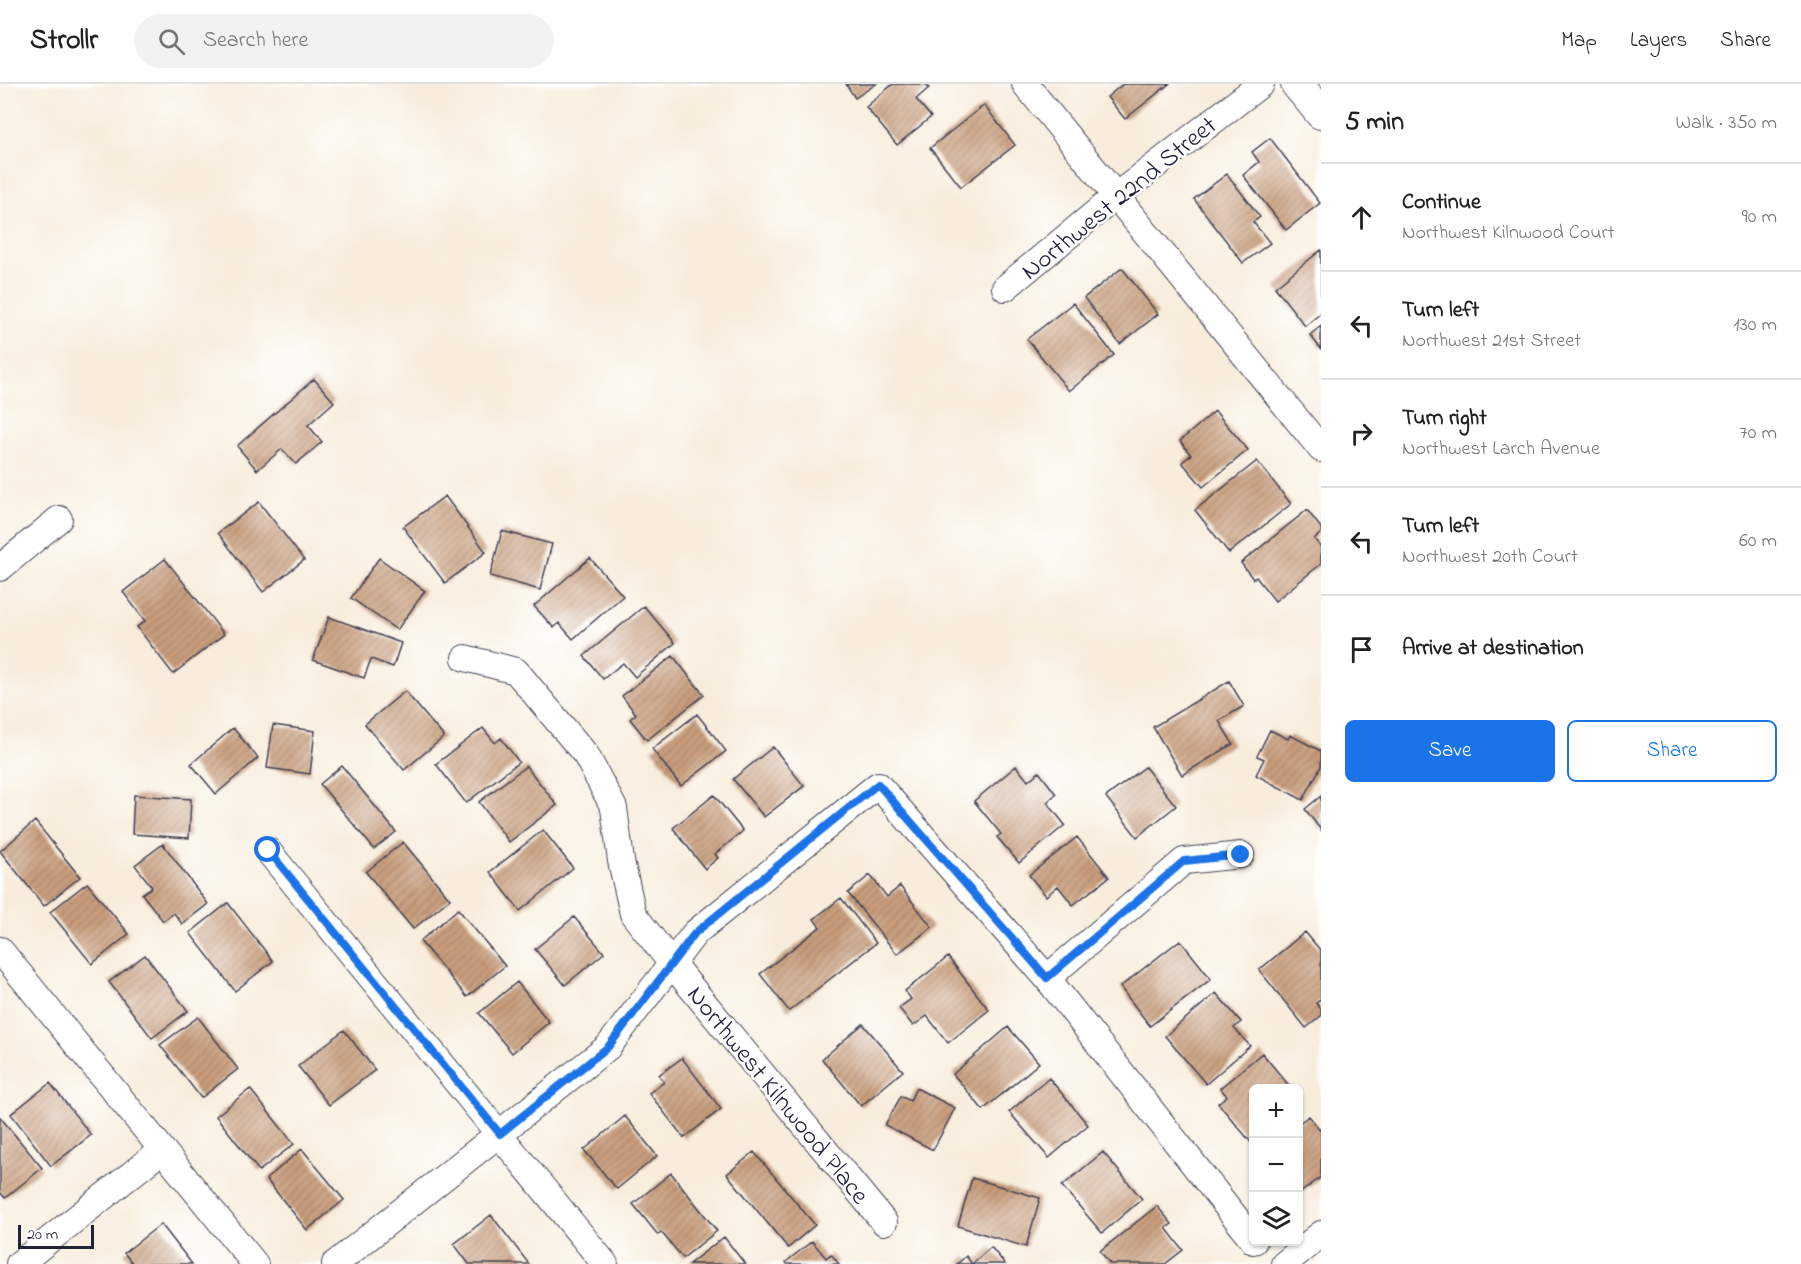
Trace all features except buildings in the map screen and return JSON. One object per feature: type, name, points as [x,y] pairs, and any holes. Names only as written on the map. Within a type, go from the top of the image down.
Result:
[{"type":"street","points":[[1025,84],[1321,449]]},
{"type":"street","name":"Northwest 22nd Street","points":[[1005,288],[1116,196],[1261,84]]},
{"type":"street","points":[[1297,84],[1321,113]]},
{"type":"street","points":[[0,568],[59,519]]},
{"type":"street","name":"Northwest Kilnwood Place","points":[[465,658],[516,671],[586,755],[614,808],[621,861],[633,914],[884,1222]]},
{"type":"street","points":[[335,1264],[608,1047],[695,933],[878,784],[1047,978],[1249,1235]]},
{"type":"street","points":[[268,850],[605,1264]]},
{"type":"street","points":[[1047,978],[1184,861],[1241,855]]},
{"type":"street","points":[[0,950],[255,1264]]},
{"type":"street","points":[[19,1264],[162,1150]]},
{"type":"street","points":[[1284,1264],[1321,1234]]},
{"type":"street","points":[[1258,1246],[1271,1264]]},
{"type":"route","points":[[268,850],[500,1134],[608,1047],[695,933],[878,784],[1047,978],[1184,861],[1241,855]]}]
